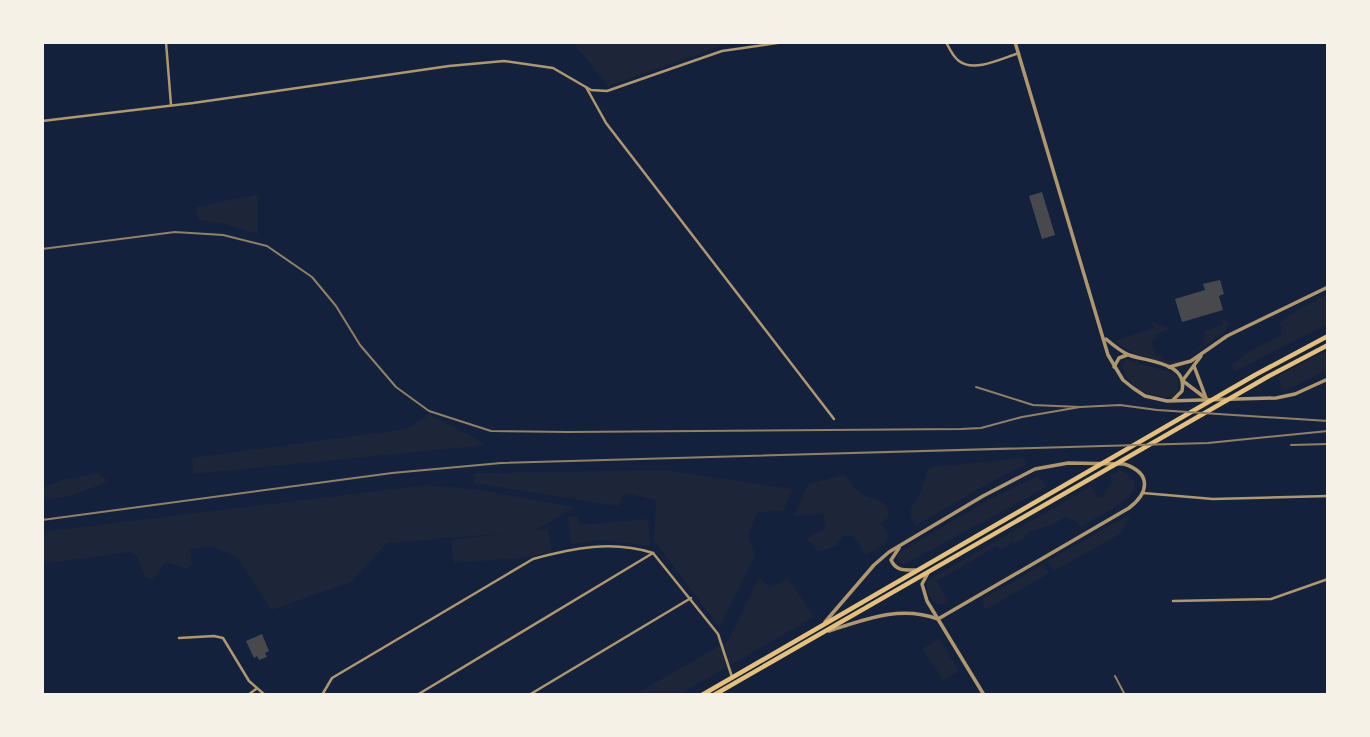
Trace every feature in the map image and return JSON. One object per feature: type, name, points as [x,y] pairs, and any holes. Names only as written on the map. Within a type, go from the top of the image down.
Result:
[{"type":"main road","points":[[702,695],[1255,375],[1328,336]]},
{"type":"main road","points":[[715,695],[1269,376],[1328,345]]},
{"type":"street","points":[[166,42],[171,105]]},
{"type":"street","points":[[42,121],[504,61],[553,68],[591,90],[607,91],[722,51],[784,42]]},
{"type":"street","points":[[946,42],[957,60],[968,66],[1019,53]]},
{"type":"street","points":[[1015,42],[1108,355],[1123,380],[1140,393],[1167,401],[1285,397],[1328,379]]},
{"type":"street","points":[[586,87],[606,123],[834,419]]},
{"type":"street","points":[[1170,367],[1202,355],[1227,336],[1328,287]]},
{"type":"street","points":[[1104,337],[1128,355],[1170,367],[1180,373],[1183,380],[1207,400]]},
{"type":"street","points":[[1114,367],[1119,358],[1128,355]]},
{"type":"street","points":[[1167,401],[1180,394],[1183,380],[1202,355]]},
{"type":"street","points":[[1194,366],[1207,400]]},
{"type":"street","points":[[818,634],[879,615],[903,612],[939,619],[1129,508],[1143,493],[1145,484],[1142,474],[1132,466],[1124,464],[1068,463],[1045,466],[1018,477],[903,544],[874,565],[823,624]]},
{"type":"street","points":[[1143,493],[1213,499],[1328,496]]},
{"type":"street","points":[[903,544],[891,560],[894,566],[901,570],[915,570]]},
{"type":"street","points":[[322,695],[327,682],[332,678],[534,559],[564,550],[600,545],[641,549],[653,553],[718,634],[732,677]]},
{"type":"street","points":[[417,695],[653,553]]},
{"type":"street","points":[[932,569],[923,579],[923,593],[985,695]]},
{"type":"street","points":[[1173,601],[1271,599],[1328,579]]},
{"type":"street","points":[[530,695],[691,598]]},
{"type":"street","points":[[179,638],[223,638],[256,689],[265,695]]},
{"type":"street","points":[[248,695],[256,689]]},
{"type":"shaded area","points":[[573,42],[746,42],[721,46],[608,86]]},
{"type":"shaded area","points":[[258,194],[258,234],[225,224],[199,220],[196,207]]},
{"type":"shaded area","points":[[1328,293],[1328,324],[1234,372],[1231,365],[1282,334],[1280,323],[1284,319]]},
{"type":"shaded area","points":[[1223,319],[1228,323],[1225,332],[1180,362],[1173,363],[1146,358],[1114,341],[1154,328],[1152,322],[1172,328],[1156,334],[1157,339],[1151,341],[1156,355],[1161,355],[1166,361],[1182,360],[1204,344],[1204,331],[1223,325]]},
{"type":"shaded area","points":[[1328,350],[1328,369],[1282,390],[1278,376]]},
{"type":"shaded area","points":[[1127,360],[1173,373],[1179,379],[1178,392],[1172,397],[1164,397],[1141,390],[1125,373],[1122,365]]},
{"type":"shaded area","points":[[428,413],[487,445],[193,474],[192,458],[406,429]]},
{"type":"shaded area","points":[[1023,458],[1027,464],[915,526],[911,508],[921,492],[927,471],[932,467]]},
{"type":"shaded area","points":[[665,470],[792,489],[783,511],[757,512],[748,535],[755,556],[719,627],[654,540],[656,500],[624,493],[619,506],[474,483],[475,473]]},
{"type":"shaded area","points":[[1120,470],[1135,481],[1134,490],[1120,504],[1081,527],[1074,520],[1065,517],[1052,525],[1028,532],[1026,537],[1014,544],[1010,541],[1009,546],[1001,549],[997,546],[937,581],[949,603],[936,604],[932,599],[927,590],[928,580],[1092,486],[1097,497],[1101,497],[1111,484],[1111,475]]},
{"type":"shaded area","points":[[98,473],[107,480],[103,484],[66,497],[42,500],[42,485]]},
{"type":"shaded area","points":[[845,475],[858,491],[882,503],[888,510],[889,517],[881,523],[889,536],[883,545],[866,555],[853,536],[843,536],[836,547],[818,551],[806,538],[823,530],[823,514],[794,516],[808,484]]},
{"type":"shaded area","points":[[1038,476],[1047,487],[903,565],[898,561],[900,552],[992,498]]},
{"type":"shaded area","points":[[425,485],[474,489],[575,507],[536,530],[548,529],[552,552],[521,558],[454,563],[451,540],[508,533],[387,543],[352,582],[271,610],[238,558],[211,546],[190,550],[192,564],[187,569],[166,562],[153,579],[145,577],[137,556],[130,552],[42,564],[42,532]]},
{"type":"shaded area","points":[[1129,515],[1123,532],[1054,571],[1048,561]]},
{"type":"shaded area","points":[[578,516],[580,525],[648,519],[650,546],[602,540],[572,544],[567,517]]},
{"type":"shaded area","points":[[1044,564],[1049,573],[985,610],[982,599]]},
{"type":"shaded area","points":[[759,577],[770,588],[788,578],[814,617],[678,695],[634,695],[728,641]]},
{"type":"shaded area","points":[[939,638],[959,671],[943,680],[923,649]]},
{"type":"building","points":[[1042,192],[1055,235],[1042,239],[1029,196]]},
{"type":"building","points":[[1220,280],[1224,294],[1219,296],[1223,310],[1182,322],[1175,299],[1205,290],[1203,284]]},
{"type":"building","points":[[262,634],[269,651],[265,653],[267,657],[259,660],[257,656],[254,658],[246,641]]},
{"type":"railway","points":[[42,249],[175,232],[223,235],[267,246],[312,277],[336,306],[360,345],[396,387],[429,411],[491,431],[961,429],[981,428],[1022,417],[1080,407]]},
{"type":"railway","points":[[976,387],[1033,405],[1120,405],[1157,410],[1328,421]]},
{"type":"railway","points":[[42,520],[392,473],[501,463],[1208,443],[1328,431]]},
{"type":"railway","points":[[1291,445],[1328,444]]},
{"type":"railway","points":[[1115,676],[1125,695]]}]
